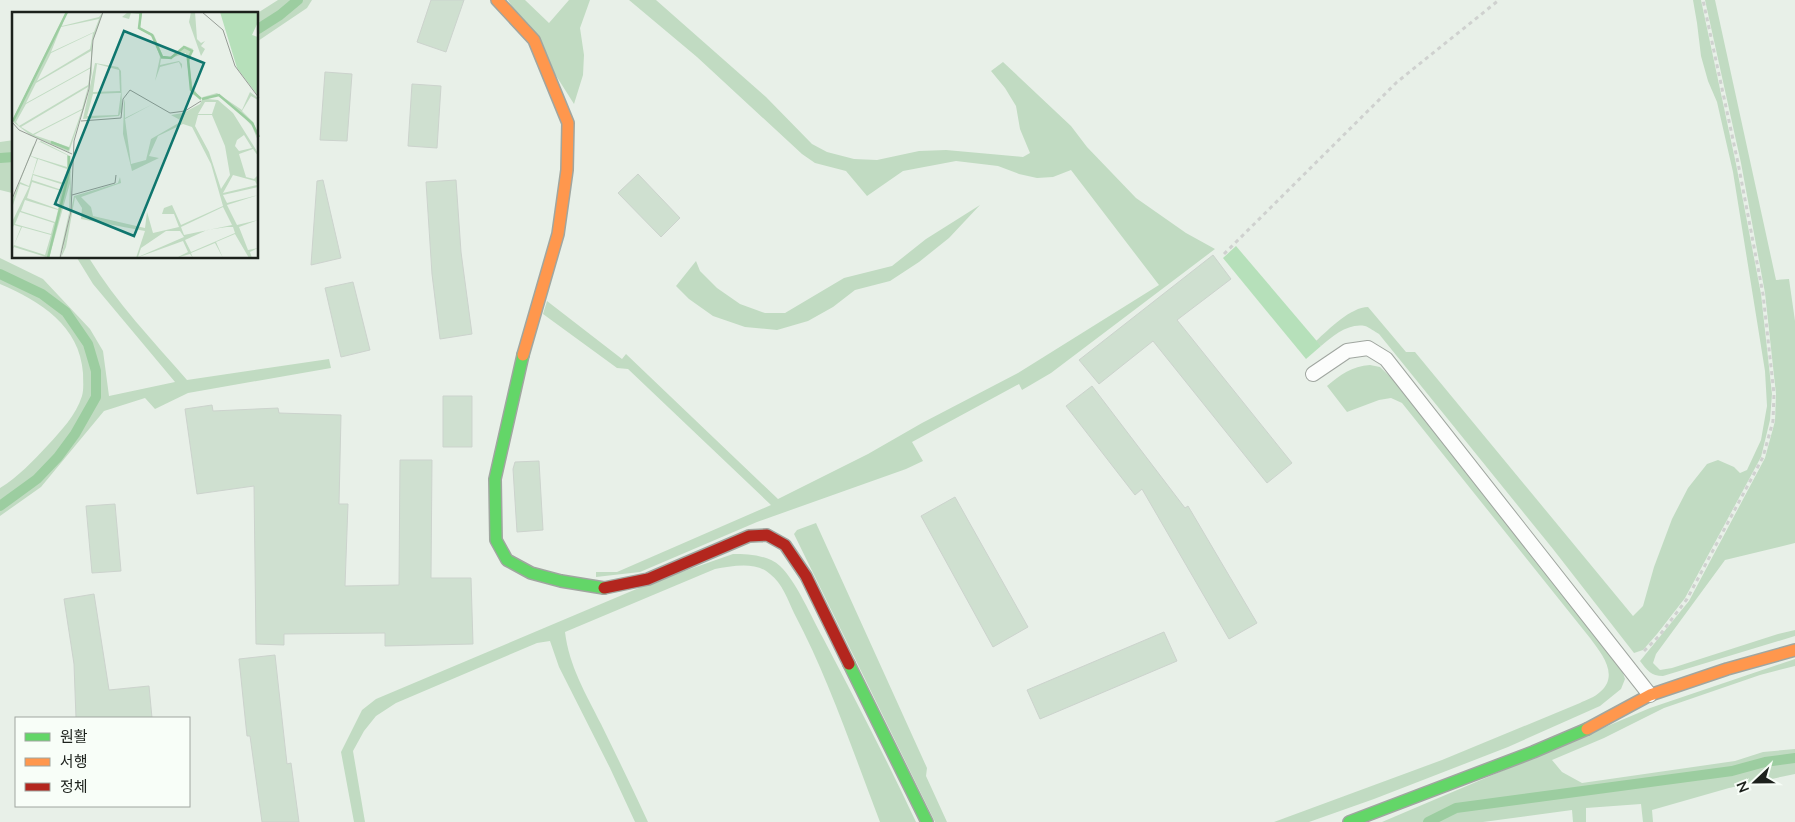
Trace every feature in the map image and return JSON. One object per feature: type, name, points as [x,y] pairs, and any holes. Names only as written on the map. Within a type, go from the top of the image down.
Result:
[{"type":"street","points":[[497,0],[534,40],[568,123],[568,132],[567,170],[558,234],[519,370],[495,479],[496,540],[507,560],[531,573],[561,581],[604,588],[648,579],[749,536],[766,535],[785,545],[806,576],[927,822]]},
{"type":"street","points":[[1349,822],[1533,752],[1600,723],[1650,695],[1728,669],[1795,650]]},
{"type":"lane","points":[[1313,374],[1347,350],[1368,348],[1386,359],[1650,695]]},
{"type":"path","points":[[1224,254],[1397,82],[1499,0]]},
{"type":"path","points":[[1629,666],[1659,636],[1687,599],[1763,458],[1772,421],[1774,394],[1763,294],[1738,163],[1703,0]]},
{"type":"green space","points":[[278,0],[294,0],[259,25],[259,12]]},
{"type":"green space","points":[[301,0],[312,0],[307,8],[259,40],[259,30],[281,17]]},
{"type":"green space","points":[[508,0],[525,0],[549,23],[569,0],[590,0],[580,28],[584,55],[583,75],[574,104]]},
{"type":"green space","points":[[629,0],[656,0],[766,97],[812,144],[827,152],[854,159],[877,160],[919,151],[946,150],[1023,157],[1030,153],[1020,129],[1016,106],[1005,88],[991,71],[1003,62],[1071,126],[1087,147],[1136,198],[1186,233],[1215,249],[1051,373],[1022,390],[1019,384],[912,442],[923,461],[906,469],[757,522],[640,572],[596,577],[596,572],[617,572],[771,505],[628,369],[617,368],[543,314],[547,301],[622,359],[626,354],[778,499],[868,454],[922,423],[1018,373],[1159,285],[1071,170],[1053,177],[1037,178],[998,166],[956,161],[903,171],[867,196],[846,171],[815,163],[802,154],[697,57]]},
{"type":"green space","points":[[1693,0],[1701,0],[1761,294],[1772,394],[1770,420],[1761,457],[1685,598],[1643,650],[1634,653],[1553,549],[1379,334],[1367,327],[1353,326],[1341,331],[1321,346],[1316,341],[1348,315],[1361,308],[1368,307],[1406,352],[1415,352],[1633,616],[1643,606],[1654,567],[1672,519],[1688,488],[1707,464],[1718,460],[1734,467],[1740,473],[1747,470],[1761,440],[1767,406],[1765,371],[1733,172],[1717,102],[1708,81],[1701,56]]},
{"type":"green space","points":[[1705,0],[1715,0],[1776,280],[1789,279],[1795,321],[1795,543],[1725,560],[1656,654],[1653,663],[1660,670],[1672,668],[1778,634],[1795,630],[1795,636],[1659,676],[1652,674],[1640,661],[1689,601],[1765,458],[1775,421],[1776,394],[1765,293],[1741,163]]},
{"type":"green space","points":[[12,140],[12,155],[0,156],[0,142]]},
{"type":"green space","points":[[12,160],[12,193],[0,190],[0,161]]},
{"type":"green space","points":[[980,205],[949,238],[919,262],[890,281],[855,290],[833,307],[808,321],[777,330],[745,327],[713,316],[689,299],[676,286],[696,261],[700,271],[717,288],[740,304],[765,313],[785,313],[844,278],[892,266],[926,239]]},
{"type":"green space","points":[[1236,246],[1321,346],[1306,359],[1223,258]]},
{"type":"green space","points":[[0,258],[43,279],[90,329],[103,351],[109,396],[175,382],[93,284],[78,259],[90,259],[123,306],[187,380],[329,359],[331,368],[188,393],[155,409],[145,398],[104,411],[41,487],[0,516],[0,509],[38,481],[60,458],[78,436],[99,397],[98,371],[91,343],[67,310],[43,291],[0,271]]},
{"type":"green space","points":[[0,276],[44,298],[68,319],[85,345],[91,361],[95,387],[91,404],[74,432],[56,455],[35,476],[0,503],[0,488],[31,463],[72,416],[82,396],[83,373],[80,356],[66,329],[43,307],[0,284]]},
{"type":"green space","points":[[1370,365],[1380,367],[1401,387],[1620,664],[1625,679],[1621,689],[1600,706],[1508,747],[1309,822],[1274,822],[1442,760],[1580,703],[1598,694],[1606,685],[1608,679],[1609,671],[1607,664],[1599,650],[1402,403],[1391,398],[1379,400],[1347,412],[1327,386],[1347,372],[1358,367]]},
{"type":"green space","points":[[816,523],[927,768],[926,776],[947,822],[935,822],[794,534],[797,530]]},
{"type":"green space","points":[[733,554],[770,559],[780,566],[792,581],[859,707],[916,822],[880,822],[829,690],[807,638],[784,592],[778,582],[764,570],[758,567],[744,566],[715,569],[565,632],[570,656],[579,680],[648,822],[635,822],[559,667],[550,641],[537,643],[396,703],[376,716],[364,731],[353,751],[365,822],[354,822],[341,752],[362,710],[376,699],[653,582]]},
{"type":"green space","points":[[1795,659],[1795,666],[1760,675],[1664,708],[1604,738],[1552,760],[1562,772],[1582,783],[1735,761],[1763,752],[1795,749],[1795,756],[1765,760],[1732,769],[1455,806],[1423,822],[1382,822],[1650,708]]},
{"type":"green space","points":[[1795,761],[1795,774],[1729,788],[1652,810],[1653,822],[1643,822],[1641,804],[1586,808],[1586,822],[1573,822],[1572,810],[1483,822],[1433,822],[1457,810],[1733,774],[1766,764]]},
{"type":"building","points":[[431,0],[464,0],[446,52],[417,42]]},
{"type":"building","points":[[325,72],[352,74],[347,141],[320,140]]},
{"type":"building","points":[[412,84],[441,86],[437,148],[408,146]]},
{"type":"building","points":[[638,174],[680,218],[661,237],[618,193]]},
{"type":"building","points":[[323,180],[341,258],[311,265],[317,181]]},
{"type":"building","points":[[456,180],[461,252],[472,334],[440,339],[432,274],[426,182]]},
{"type":"building","points":[[1213,255],[1231,279],[1177,320],[1292,463],[1267,483],[1153,341],[1099,384],[1079,360]]},
{"type":"building","points":[[353,282],[370,350],[341,357],[325,288]]},
{"type":"building","points":[[1092,386],[1185,508],[1188,506],[1257,623],[1229,639],[1142,489],[1135,495],[1066,406]]},
{"type":"building","points":[[443,396],[472,396],[472,447],[443,447]]},
{"type":"building","points":[[212,405],[213,411],[278,408],[279,413],[341,415],[339,504],[348,504],[345,586],[399,585],[400,460],[432,460],[431,578],[471,578],[473,644],[385,646],[385,633],[284,634],[284,645],[256,644],[254,486],[197,494],[185,409]]},
{"type":"building","points":[[539,461],[543,530],[517,532],[513,469],[515,462]]},
{"type":"building","points":[[955,497],[1028,627],[993,647],[921,516]]},
{"type":"building","points":[[115,504],[121,571],[92,573],[86,506]]},
{"type":"building","points":[[94,594],[109,690],[149,686],[152,717],[76,717],[74,664],[64,599]]},
{"type":"building","points":[[1164,632],[1177,661],[1040,719],[1027,690]]},
{"type":"building","points":[[275,655],[287,764],[291,763],[299,822],[262,822],[250,736],[247,736],[239,659]]},
{"type":"waterway","points":[[259,28],[280,15],[298,0]]},
{"type":"waterway","points":[[0,158],[12,157]]},
{"type":"waterway","points":[[0,274],[42,294],[66,312],[88,344],[96,371],[96,397],[75,434],[58,457],[37,479],[0,506]]},
{"type":"waterway","points":[[1428,822],[1456,808],[1732,771],[1765,762],[1795,758]]},
{"type":"traffic: fast","points":[[523,355],[495,479],[496,540],[507,560],[531,573],[561,581],[604,588]]},
{"type":"traffic: fast","points":[[849,664],[927,822]]},
{"type":"traffic: fast","points":[[1349,822],[1533,752],[1587,729]]},
{"type":"traffic: slow","points":[[497,0],[534,40],[568,123],[567,170],[558,234],[523,355]]},
{"type":"traffic: slow","points":[[1587,729],[1650,695],[1727,669],[1795,650]]},
{"type":"traffic: jam","points":[[604,588],[648,579],[749,536],[767,535],[785,545],[806,576],[849,664]]}]
